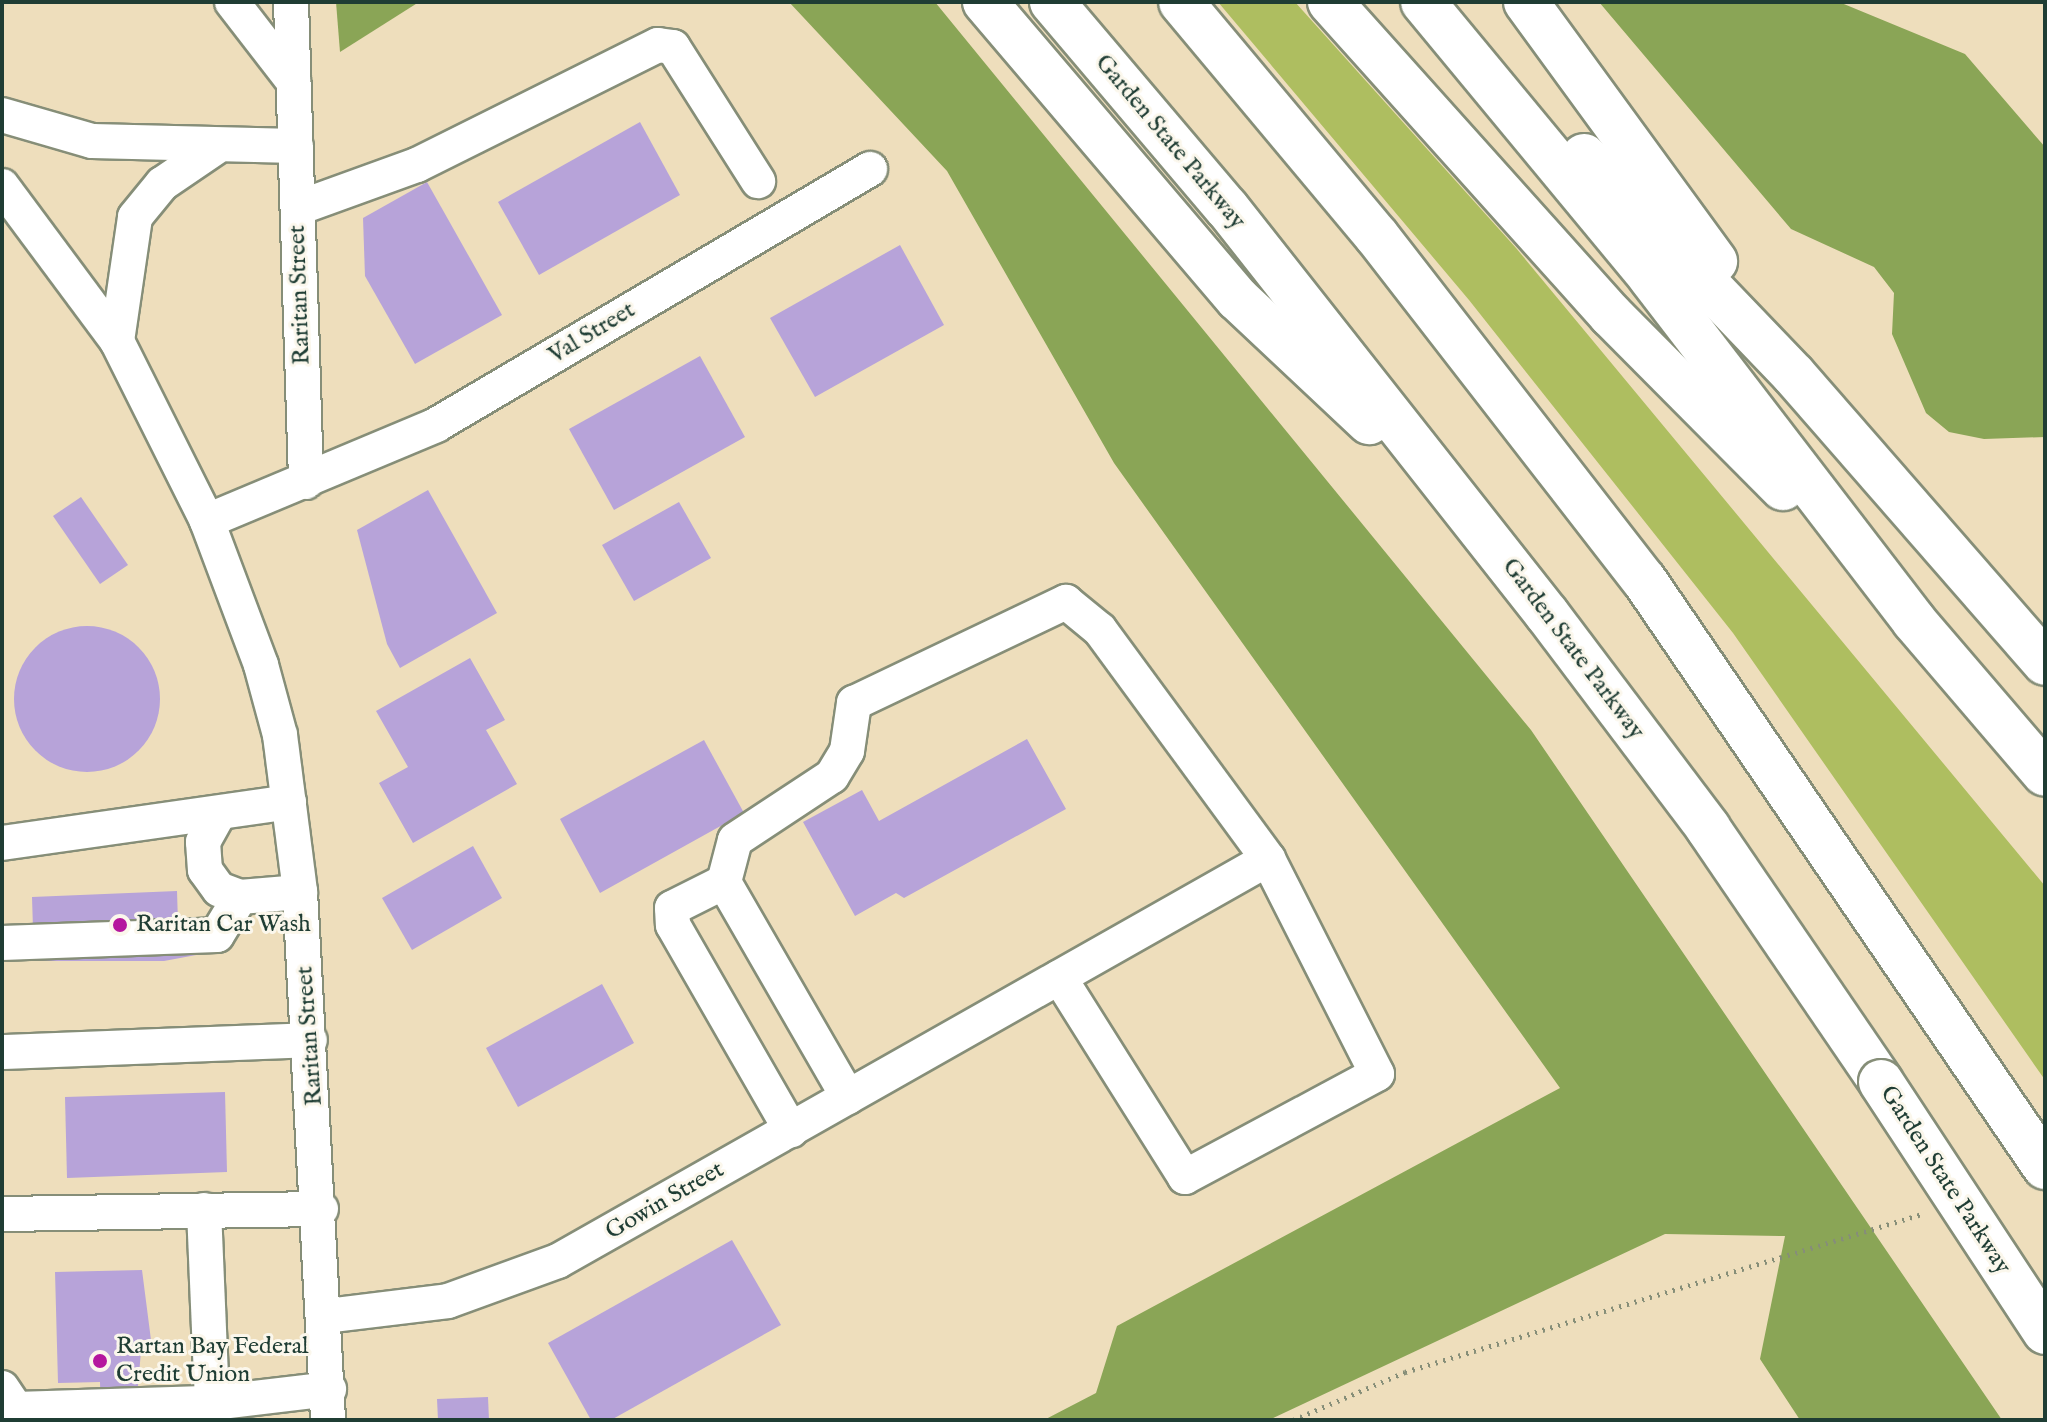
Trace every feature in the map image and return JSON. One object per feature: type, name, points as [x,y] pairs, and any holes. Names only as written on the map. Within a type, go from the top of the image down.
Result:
[{"type":"highway","points":[[985,2],[1238,299],[1476,523]]},
{"type":"highway","name":"Garden State Parkway","points":[[1052,2],[1476,523],[1708,828],[1881,1082],[2045,1332]]},
{"type":"highway","points":[[1181,2],[1574,486],[1970,1053],[2045,1167]]},
{"type":"highway","points":[[1330,2],[1611,315],[1914,621]]},
{"type":"highway","points":[[1423,2],[1651,278],[1914,621],[2045,774]]},
{"type":"highway","points":[[1437,2],[1794,375],[2045,663]]},
{"type":"highway","points":[[1526,2],[1794,375]]},
{"type":"street","points":[[232,2],[293,81]]},
{"type":"street","name":"Raritan Street","points":[[291,2],[306,482]]},
{"type":"street","points":[[298,208],[417,165],[658,45],[673,47],[758,181]]},
{"type":"street","points":[[2,115],[92,141],[215,148],[296,146]]},
{"type":"street","points":[[117,341],[135,217],[162,184],[215,148]]},
{"type":"street","name":"Val Street","points":[[306,482],[436,425],[870,169]]},
{"type":"street","name":"Raritan Street","points":[[2,186],[117,341],[207,521],[261,665],[289,802],[300,892],[321,1209],[328,1404]]},
{"type":"street","points":[[207,521],[306,482]]},
{"type":"street","points":[[848,1097],[724,882],[735,840],[832,776],[847,751],[854,703],[1066,602],[1100,630],[1268,859],[1377,1074],[1345,1097],[1185,1177],[1059,977]]},
{"type":"street","points":[[2,843],[218,815],[289,802]]},
{"type":"street","points":[[218,815],[203,842],[205,870],[219,889],[240,897],[300,892]]},
{"type":"street","name":"Gowin Street","points":[[326,1316],[494,1289],[558,1261],[791,1130],[978,1018],[1059,977],[1268,859]]},
{"type":"street","points":[[724,882],[672,908],[673,925],[791,1130]]},
{"type":"street","points":[[2,943],[217,935],[240,897]]},
{"type":"street","points":[[2,1052],[310,1040]]},
{"type":"street","points":[[2,1214],[321,1209]]},
{"type":"street","points":[[201,1411],[204,1210]]},
{"type":"street","points":[[16,1406],[201,1411],[328,1404]]},
{"type":"path","points":[[1293,1420],[1405,1372],[1926,1212]]},
{"type":"green space","points":[[336,2],[419,2],[340,52]]},
{"type":"green space","points":[[789,2],[935,2],[1531,730],[2002,1420],[1800,1420],[1760,1359],[1785,1236],[1665,1234],[1269,1420],[1044,1420],[1096,1393],[1117,1326],[1560,1088],[1114,463],[947,171]]},
{"type":"green space","points":[[1218,2],[1295,2],[1516,248],[2045,886],[2045,1080],[1733,633],[1469,300]]},
{"type":"green space","points":[[1599,2],[1839,2],[1965,54],[2045,147],[2045,437],[1984,439],[1949,432],[1926,413],[1892,334],[1894,293],[1874,267],[1791,229]]},
{"type":"building","points":[[640,122],[680,195],[539,275],[498,202]]},
{"type":"building","points":[[427,182],[502,315],[415,364],[365,276],[363,218]]},
{"type":"building","points":[[900,245],[944,325],[815,397],[770,318]]},
{"type":"building","points":[[700,356],[745,437],[614,510],[569,429]]},
{"type":"building","points":[[428,490],[497,613],[400,668],[387,644],[357,530]]},
{"type":"building","points":[[81,497],[128,565],[100,584],[53,516]]},
{"type":"building","points":[[679,502],[711,558],[634,601],[602,545]]},
{"type":"building","points":[[87,626],[115,631],[139,647],[155,671],[160,699],[155,727],[139,751],[115,767],[87,772],[59,767],[35,751],[19,727],[14,699],[19,671],[35,647],[59,631]]},
{"type":"building","points":[[470,658],[505,720],[486,730],[517,784],[413,843],[379,783],[408,767],[376,711]]},
{"type":"building","points":[[1027,739],[1066,809],[904,898],[896,893],[855,916],[803,822],[862,790],[879,821]]},
{"type":"building","points":[[704,740],[744,813],[600,893],[560,819]]},
{"type":"building","points":[[473,846],[502,898],[412,950],[382,898]]},
{"type":"building","name":"Raritan Car Wash","points":[[177,891],[178,923],[206,922],[207,953],[164,961],[34,961],[32,897]]},
{"type":"building","points":[[602,984],[634,1043],[518,1107],[486,1048]]},
{"type":"building","points":[[225,1092],[227,1172],[67,1178],[65,1097]]},
{"type":"building","points":[[732,1240],[781,1325],[611,1420],[591,1420],[548,1343]]},
{"type":"building","name":"Rartan Bay Federal Credit Union","points":[[142,1270],[151,1340],[142,1340],[135,1420],[101,1420],[100,1382],[58,1383],[55,1272]]},
{"type":"building","points":[[488,1397],[489,1420],[438,1420],[437,1399]]},
{"type":"place","name":"Raritan Car Wash","points":[[120,925]]},
{"type":"place","name":"Rartan Bay Federal Credit Union","points":[[100,1361]]}]
